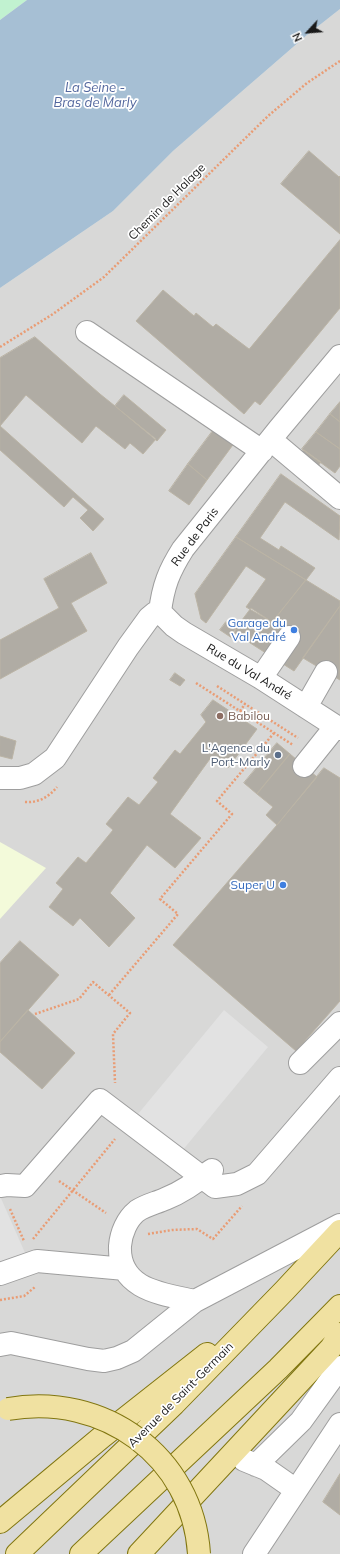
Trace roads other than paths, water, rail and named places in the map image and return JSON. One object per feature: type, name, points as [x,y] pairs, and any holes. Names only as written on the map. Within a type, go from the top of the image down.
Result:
[{"type":"main road","name":"Avenue de Saint-Germain","points":[[17,1554],[174,1404],[278,1298],[340,1231]]},
{"type":"main road","points":[[0,1522],[103,1436],[278,1298]]},
{"type":"main road","points":[[81,1554],[278,1369],[340,1306]]},
{"type":"main road","points":[[139,1554],[230,1454],[331,1348],[340,1334]]},
{"type":"main road","points":[[4,1410],[42,1406],[75,1409],[109,1420],[135,1436],[160,1459],[181,1488],[193,1519],[199,1554]]},
{"type":"street","points":[[87,332],[267,445],[340,498]]},
{"type":"street","name":"Rue de Paris","points":[[160,612],[165,583],[171,568],[183,549],[340,356]]},
{"type":"street","points":[[0,778],[20,778],[34,774],[55,758],[132,641],[149,618],[155,613],[160,612]]},
{"type":"street","name":"Rue du Val André","points":[[160,612],[179,629],[261,678],[338,728]]},
{"type":"street","points":[[261,678],[289,637]]},
{"type":"street","points":[[306,707],[326,672]]},
{"type":"street","points":[[301,757],[338,728]]},
{"type":"street","points":[[300,1063],[340,1023]]},
{"type":"street","points":[[0,1186],[25,1186],[100,1100],[129,1122],[207,1174],[215,1187],[237,1184],[257,1174],[340,1078]]},
{"type":"street","points":[[195,1301],[157,1293],[137,1284],[125,1269],[120,1250],[121,1240],[126,1225],[131,1217],[142,1208],[190,1187],[207,1174]]},
{"type":"street","points":[[0,1345],[11,1343],[104,1361],[117,1358],[133,1351],[195,1301],[340,1225]]},
{"type":"street","points":[[0,1274],[29,1255],[37,1261],[125,1269]]},
{"type":"street","points":[[256,1465],[301,1421],[340,1367]]},
{"type":"street","points":[[254,1554],[340,1424]]},
{"type":"street","points":[[230,1454],[256,1465],[296,1490]]},
{"type":"water","name":"La Seine - Bras de Marly","points":[[27,0],[340,0],[340,9],[307,35],[173,151],[113,211],[0,288],[0,20]]},
{"type":"place","name":"Garage du Val André","points":[[294,630]]},
{"type":"place","name":"Babilou","points":[[220,716]]},
{"type":"place","name":"L'Agence du Port-Marly","points":[[278,755]]},
{"type":"place","name":"Super U","points":[[283,885]]}]
